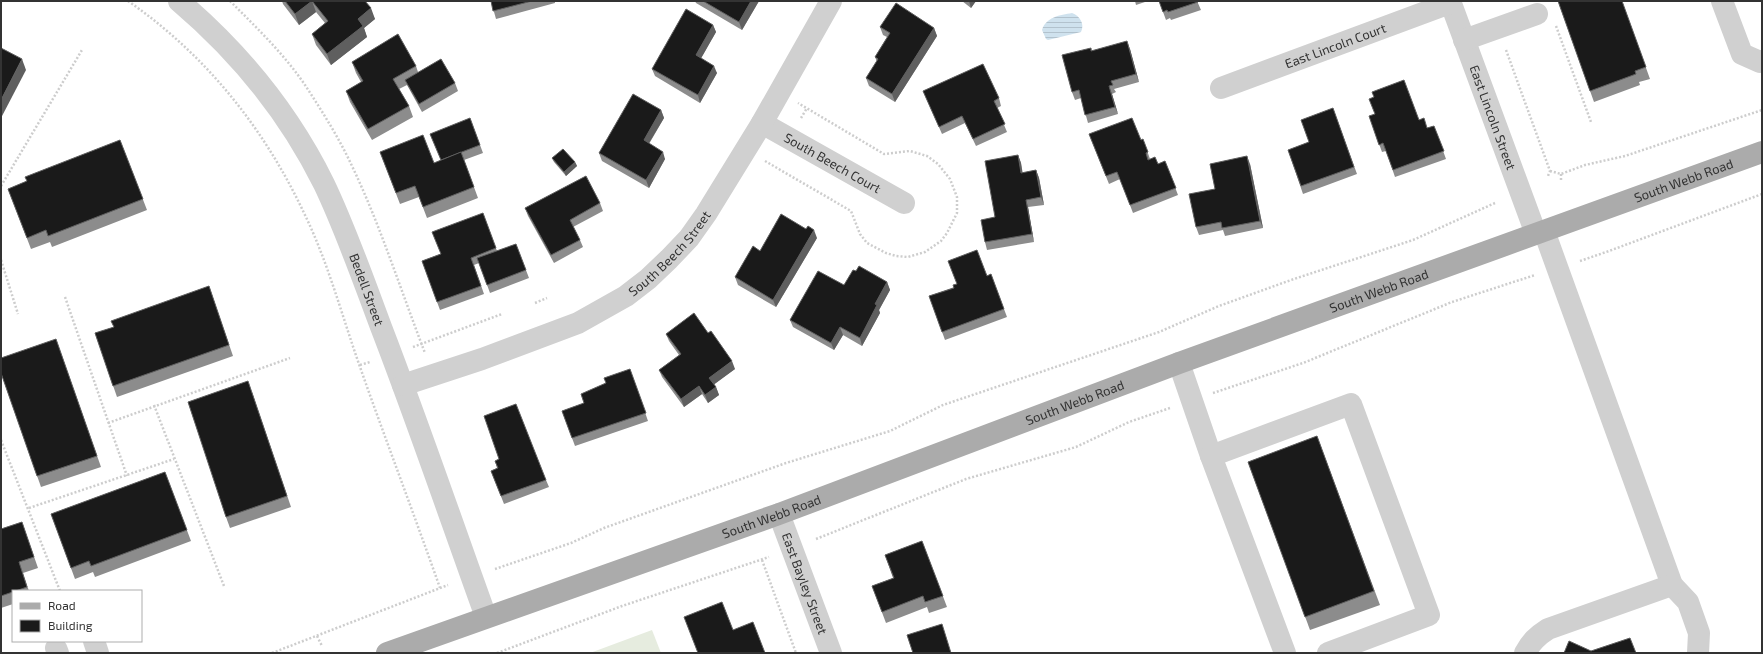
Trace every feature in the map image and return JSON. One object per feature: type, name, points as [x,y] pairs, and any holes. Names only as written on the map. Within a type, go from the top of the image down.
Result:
[{"type":"main road","name":"South Webb Road","points":[[387,653],[779,514],[1180,363],[1762,152]]},
{"type":"street","name":"Bedell Street","points":[[179,1],[202,21],[244,64],[284,116],[305,149],[338,215],[403,385],[486,617]]},
{"type":"street","name":"South Beech Street","points":[[403,385],[553,333],[584,320],[626,296],[659,269],[689,238],[706,214],[762,123],[831,1]]},
{"type":"street","points":[[1722,1],[1742,54],[1760,62],[1762,61]]},
{"type":"street","name":"East Lincoln Street","points":[[1450,2],[1540,232],[1672,584]]},
{"type":"street","name":"East Lincoln Court","points":[[1221,88],[1450,2]]},
{"type":"street","points":[[1464,40],[1546,19]]},
{"type":"street","name":"South Beech Court","points":[[762,123],[904,203]]},
{"type":"street","points":[[1180,363],[1211,456],[1284,653]]},
{"type":"street","points":[[1211,456],[1351,404],[1429,615],[1328,653]]},
{"type":"street","name":"East Bayley Street","points":[[779,514],[831,653]]},
{"type":"street","points":[[1525,653],[1534,639],[1548,629],[1672,584],[1688,602],[1699,633],[1698,653]]},
{"type":"street","points":[[94,642],[98,653]]},
{"type":"path","points":[[128,1],[145,12],[205,66],[257,128],[280,166],[305,214],[321,253],[359,365],[440,588]]},
{"type":"path","points":[[1546,19],[1591,122]]},
{"type":"path","points":[[1506,49],[1550,171],[1548,176]]},
{"type":"path","points":[[1,186],[82,50]]},
{"type":"path","points":[[799,120],[807,108]]},
{"type":"path","points":[[1550,171],[1561,174],[1585,165],[1625,156],[1762,110]]},
{"type":"path","points":[[1561,174],[1561,182]]},
{"type":"path","points":[[1577,262],[1762,194]]},
{"type":"path","points":[[495,569],[571,542],[604,528],[778,466],[890,431],[943,405],[1158,332],[1219,306],[1412,240],[1494,203]]},
{"type":"path","points":[[1,260],[18,314]]},
{"type":"path","points":[[1209,395],[1303,363],[1452,302],[1539,274]]},
{"type":"path","points":[[65,297],[127,476]]},
{"type":"path","points":[[534,303],[547,298]]},
{"type":"path","points":[[410,348],[502,314]]},
{"type":"path","points":[[108,423],[290,358]]},
{"type":"path","points":[[359,365],[372,361]]},
{"type":"path","points":[[154,406],[224,586]]},
{"type":"path","points":[[816,539],[966,479],[1076,446],[1129,422],[1172,407]]},
{"type":"path","points":[[1,442],[29,508],[60,590]]},
{"type":"path","points":[[29,508],[174,459]]},
{"type":"path","points":[[496,653],[622,606],[770,557]]},
{"type":"path","points":[[762,560],[796,653]]},
{"type":"path","points":[[272,653],[448,585]]},
{"type":"path","points":[[317,636],[322,646]]},
{"type":"shaded area","points":[[652,630],[661,653],[590,653]]},
{"type":"water","points":[[1072,13],[1077,16],[1082,23],[1081,32],[1048,40],[1046,39],[1042,30],[1050,19]]},
{"type":"building","points":[[285,1],[312,1],[295,14]]},
{"type":"building","points":[[312,1],[365,1],[371,8],[358,19],[363,26],[327,54],[312,34],[328,21]]},
{"type":"building","points":[[491,1],[532,1],[493,11]]},
{"type":"building","points":[[703,1],[751,1],[739,22]]},
{"type":"building","points":[[1159,1],[1198,2],[1168,12],[1167,10],[1163,12]]},
{"type":"building","points":[[1558,1],[1622,1],[1646,67],[1635,71],[1636,74],[1590,91]]},
{"type":"building","points":[[896,3],[934,28],[892,94],[866,78],[878,59],[875,57],[890,33],[880,27]]},
{"type":"building","points":[[686,9],[713,25],[696,55],[714,66],[698,95],[652,69]]},
{"type":"building","points":[[398,34],[416,66],[393,79],[409,106],[368,129],[346,91],[363,81],[352,62]]},
{"type":"building","points":[[1127,41],[1136,74],[1111,81],[1113,85],[1109,86],[1115,107],[1085,115],[1079,90],[1072,92],[1062,55],[1091,48],[1091,51]]},
{"type":"building","points":[[1,48],[22,59],[1,100]]},
{"type":"building","points":[[441,59],[455,83],[419,104],[405,80]]},
{"type":"building","points":[[983,64],[999,98],[994,101],[1005,124],[973,139],[962,116],[939,127],[923,91]]},
{"type":"building","points":[[1404,80],[1419,120],[1424,118],[1427,128],[1434,126],[1444,151],[1393,170],[1383,143],[1379,145],[1369,116],[1375,114],[1369,99],[1374,97],[1372,92]]},
{"type":"building","points":[[633,94],[661,110],[644,140],[663,152],[646,180],[599,153]]},
{"type":"building","points":[[1333,108],[1354,167],[1301,186],[1288,150],[1309,142],[1301,120]]},
{"type":"building","points":[[470,118],[480,145],[441,160],[430,134]]},
{"type":"building","points":[[1132,118],[1141,140],[1143,139],[1148,152],[1146,153],[1148,160],[1155,157],[1158,164],[1165,161],[1176,188],[1130,205],[1117,172],[1106,176],[1089,134]]},
{"type":"building","points":[[423,135],[434,163],[461,152],[474,187],[423,207],[415,186],[396,193],[380,152]]},
{"type":"building","points":[[120,140],[143,199],[48,236],[46,230],[27,238],[8,189],[27,181],[25,177]]},
{"type":"building","points":[[563,149],[575,162],[564,172],[552,158]]},
{"type":"building","points":[[1018,155],[1021,173],[1036,170],[1041,197],[1026,200],[1032,234],[985,242],[981,220],[995,217],[985,161]]},
{"type":"building","points":[[1247,156],[1260,221],[1222,228],[1221,222],[1196,227],[1189,194],[1215,189],[1210,164]]},
{"type":"building","points":[[586,176],[600,203],[570,220],[580,240],[551,255],[525,208]]},
{"type":"building","points":[[483,213],[496,248],[471,258],[481,286],[437,302],[422,261],[441,254],[432,232]]},
{"type":"building","points":[[781,214],[806,229],[808,226],[814,230],[773,300],[735,277],[753,246],[760,251]]},
{"type":"building","points":[[516,244],[526,270],[487,285],[477,258]]},
{"type":"building","points":[[977,250],[987,276],[991,274],[1004,309],[942,332],[929,296],[954,288],[953,285],[957,284],[948,261]]},
{"type":"building","points":[[859,266],[887,282],[875,304],[877,305],[860,338],[840,327],[831,343],[790,320],[818,271],[844,285],[853,270],[856,271]]},
{"type":"building","points":[[209,286],[229,345],[113,386],[95,333],[114,327],[111,321]]},
{"type":"building","points":[[694,313],[708,333],[711,331],[732,361],[709,378],[716,387],[705,395],[699,386],[681,399],[659,370],[681,354],[666,334]]},
{"type":"building","points":[[56,339],[97,456],[37,476],[1,373],[1,358]]},
{"type":"building","points":[[630,369],[646,413],[572,438],[562,411],[584,403],[581,394],[606,383],[604,378]]},
{"type":"building","points":[[248,381],[287,496],[226,517],[188,402]]},
{"type":"building","points":[[516,404],[546,480],[501,496],[491,471],[498,468],[495,461],[499,459],[484,416]]},
{"type":"building","points":[[1317,436],[1374,591],[1305,617],[1248,462]]},
{"type":"building","points":[[165,472],[187,530],[91,566],[89,561],[71,568],[51,514]]},
{"type":"building","points":[[22,522],[34,557],[19,562],[27,587],[18,590],[12,590],[12,592],[1,596],[1,529]]},
{"type":"building","points":[[922,541],[943,596],[925,602],[923,596],[882,612],[872,586],[894,578],[885,555]]},
{"type":"building","points":[[722,602],[733,630],[753,622],[765,653],[698,653],[684,617]]},
{"type":"building","points":[[942,624],[951,653],[913,653],[907,635]]},
{"type":"building","points":[[1630,638],[1636,653],[1564,653],[1569,641],[1591,651]]}]
